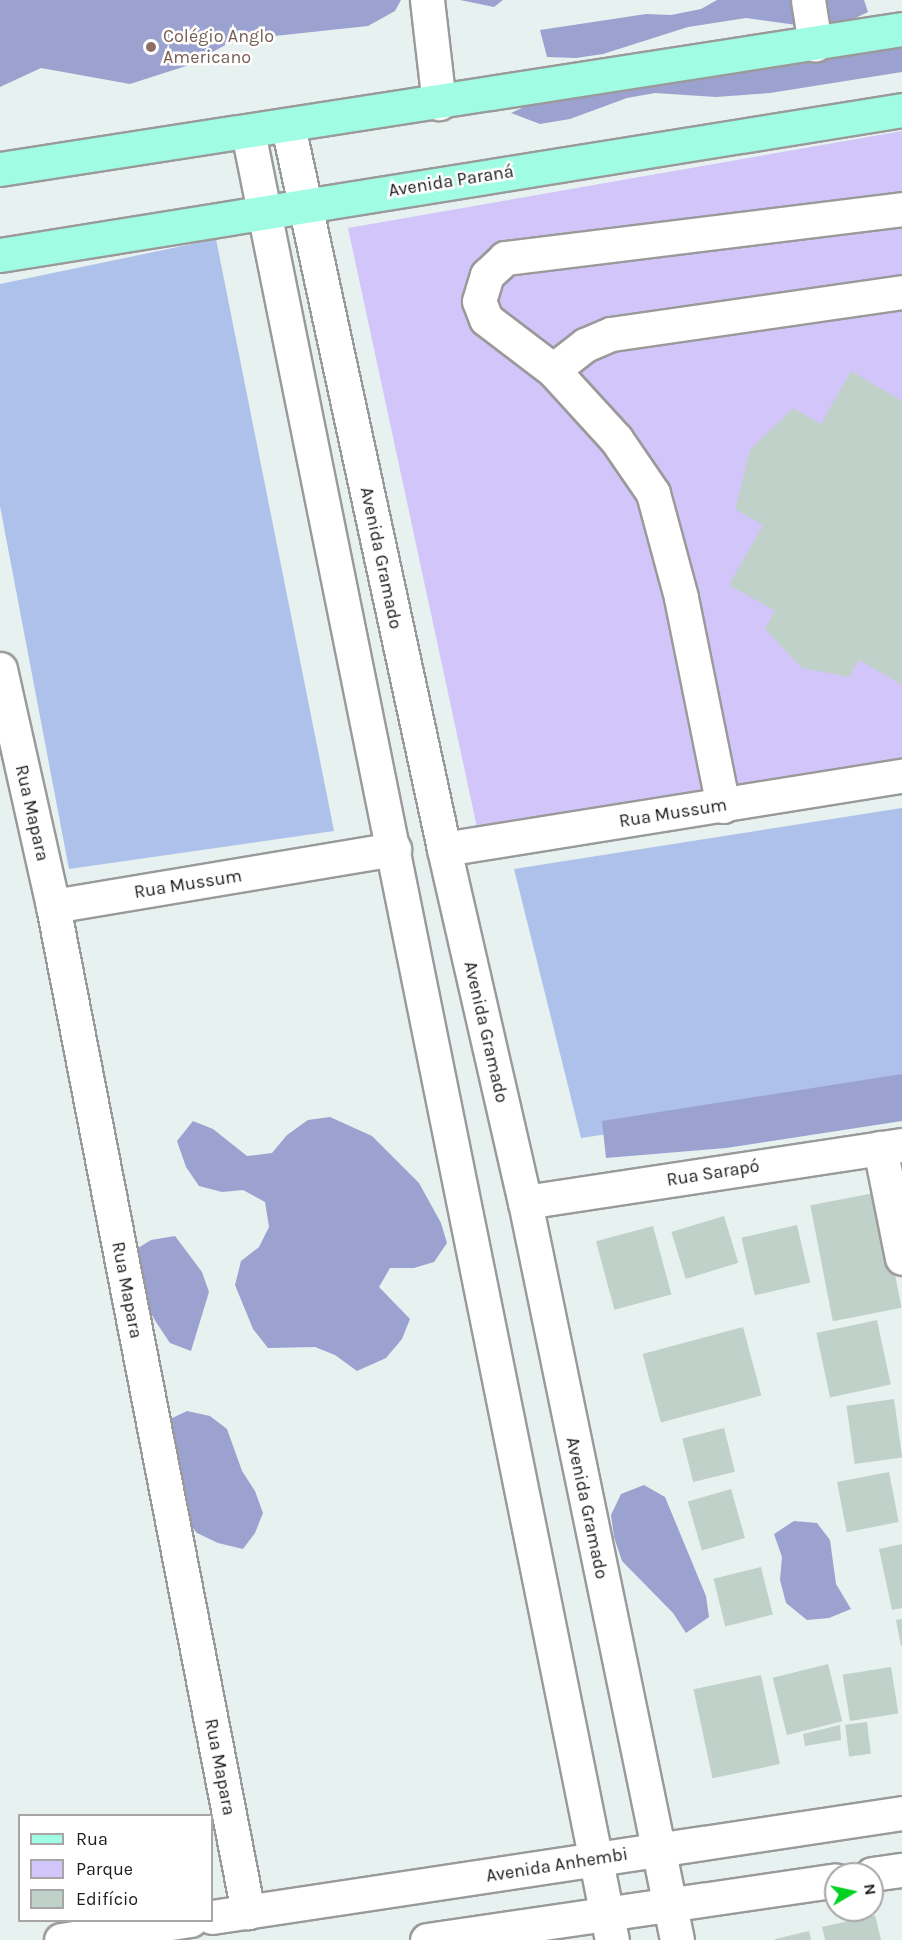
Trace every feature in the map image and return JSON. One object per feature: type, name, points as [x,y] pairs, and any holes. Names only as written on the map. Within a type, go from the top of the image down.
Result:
[{"type":"main road","points":[[0,169],[439,103],[902,29]]},
{"type":"main road","name":"Avenida Paraná","points":[[0,255],[305,204],[902,110]]},
{"type":"street","points":[[427,0],[439,103]]},
{"type":"street","points":[[808,0],[815,44]]},
{"type":"street","name":"Avenida Gramado","points":[[288,126],[444,849],[525,1202],[677,1940]]},
{"type":"street","points":[[248,132],[609,1927]]},
{"type":"street","points":[[723,806],[681,597],[653,494],[616,439],[554,370],[486,319],[478,302],[487,275],[505,258],[902,209]]},
{"type":"street","points":[[554,370],[585,345],[611,334],[902,292]]},
{"type":"street","name":"Rua Mapara","points":[[0,669],[53,906],[248,1912]]},
{"type":"street","name":"Rua Mussum","points":[[444,849],[902,776]]},
{"type":"street","name":"Rua Mussum","points":[[53,906],[393,849]]},
{"type":"street","points":[[891,1147],[902,1258]]},
{"type":"street","name":"Rua Sarapó","points":[[525,1202],[891,1147]]},
{"type":"street","name":"Avenida Anhembi","points":[[213,1917],[902,1813]]},
{"type":"street","points":[[884,1872],[902,1870]]},
{"type":"street","points":[[427,1940],[609,1927],[669,1905],[824,1882]]},
{"type":"street","points":[[62,1940],[177,1922]]},
{"type":"shaded area","name":"Colégio Anglo Americano","points":[[0,0],[401,0],[395,11],[368,26],[265,37],[248,33],[186,66],[130,84],[41,68],[0,87]]},
{"type":"shaded area","points":[[460,0],[503,0],[494,7]]},
{"type":"shaded area","points":[[717,0],[864,0],[868,12],[843,24],[804,26],[746,18],[688,27],[603,54],[576,58],[547,57],[540,30],[646,14],[671,15],[701,9]]},
{"type":"shaded area","points":[[902,36],[902,72],[770,93],[716,97],[655,93],[627,98],[570,119],[540,124],[511,113],[537,101]]},
{"type":"shaded area","points":[[216,239],[334,831],[69,869],[0,506],[0,284]]},
{"type":"shaded area","points":[[902,808],[902,1090],[581,1138],[514,869]]},
{"type":"shaded area","points":[[902,1074],[902,1121],[726,1148],[606,1158],[602,1121]]},
{"type":"shaded area","points":[[330,1117],[372,1136],[419,1183],[441,1223],[447,1243],[434,1262],[414,1268],[390,1268],[379,1287],[410,1319],[402,1339],[386,1358],[357,1371],[335,1355],[315,1347],[268,1348],[253,1329],[235,1285],[241,1261],[259,1247],[269,1227],[265,1202],[243,1190],[222,1192],[199,1186],[186,1167],[177,1141],[193,1121],[213,1129],[247,1156],[272,1153],[287,1135],[308,1120]]},
{"type":"shaded area","points":[[175,1236],[202,1272],[209,1292],[191,1351],[170,1343],[156,1322],[145,1303],[130,1253],[151,1240]]},
{"type":"shaded area","points":[[187,1411],[210,1416],[227,1429],[242,1471],[255,1491],[263,1513],[255,1533],[243,1549],[218,1543],[197,1533],[181,1514],[166,1421]]},
{"type":"shaded area","points":[[644,1485],[665,1497],[706,1596],[709,1617],[686,1633],[673,1613],[622,1561],[614,1537],[611,1515],[621,1494]]},
{"type":"shaded area","points":[[794,1521],[817,1523],[830,1540],[836,1584],[851,1609],[829,1618],[807,1620],[786,1603],[780,1580],[782,1557],[774,1534]]},
{"type":"green space","points":[[902,131],[902,764],[478,832],[348,228]]},
{"type":"building","points":[[851,371],[902,401],[902,685],[859,660],[849,677],[802,668],[765,629],[775,611],[729,585],[763,525],[735,509],[750,450],[793,408],[821,424]]},
{"type":"building","points":[[879,1192],[902,1308],[833,1321],[810,1205]]},
{"type":"building","points":[[724,1216],[738,1263],[686,1279],[671,1232]]},
{"type":"building","points":[[797,1225],[810,1282],[755,1295],[741,1238]]},
{"type":"building","points":[[653,1226],[671,1295],[614,1310],[596,1241]]},
{"type":"building","points":[[877,1320],[891,1385],[830,1397],[816,1333]]},
{"type":"building","points":[[743,1327],[761,1396],[661,1422],[643,1354]]},
{"type":"building","points":[[894,1399],[902,1457],[855,1464],[846,1406]]},
{"type":"building","points":[[724,1428],[735,1472],[693,1482],[682,1438]]},
{"type":"building","points":[[889,1472],[899,1522],[847,1532],[837,1482]]},
{"type":"building","points":[[731,1489],[745,1538],[702,1550],[688,1501]]},
{"type":"building","points":[[902,1544],[902,1608],[892,1610],[879,1549]]},
{"type":"building","points":[[761,1567],[773,1615],[725,1626],[713,1579]]},
{"type":"building","points":[[902,1619],[902,1646],[901,1646],[896,1620]]},
{"type":"building","points":[[828,1664],[842,1721],[787,1735],[773,1678]]},
{"type":"building","points":[[891,1667],[898,1713],[850,1721],[843,1675]]},
{"type":"building","points":[[761,1675],[780,1764],[712,1778],[694,1689]]},
{"type":"building","points":[[867,1722],[871,1754],[849,1756],[845,1725]]},
{"type":"building","points":[[840,1725],[841,1740],[805,1746],[803,1734]]},
{"type":"building","points":[[844,1922],[877,1922],[881,1940],[825,1940],[822,1927]]},
{"type":"building","points":[[809,1931],[811,1940],[775,1940],[775,1939]]},
{"type":"place","name":"Colégio Anglo Americano","points":[[151,47]]}]
